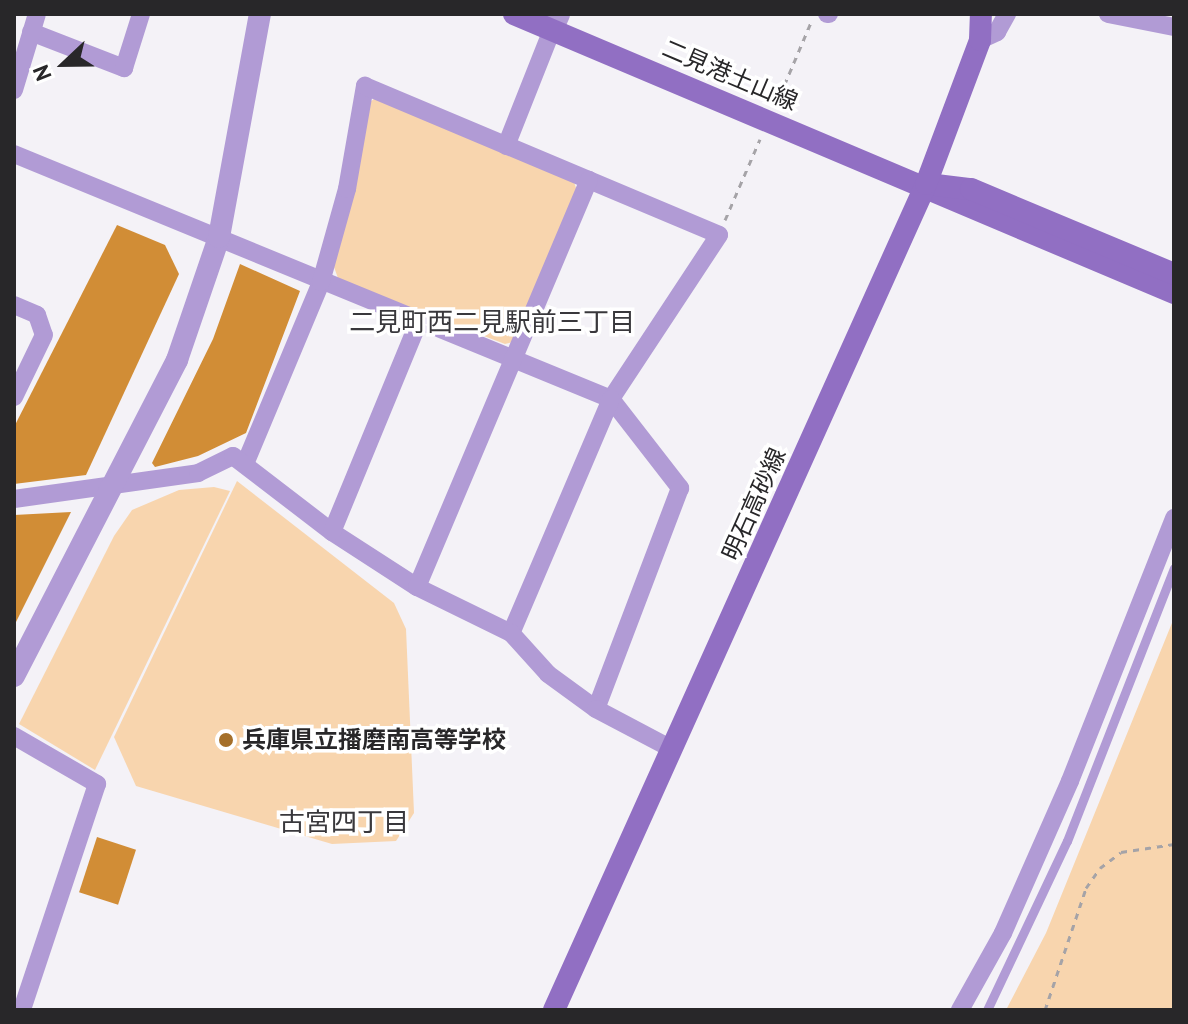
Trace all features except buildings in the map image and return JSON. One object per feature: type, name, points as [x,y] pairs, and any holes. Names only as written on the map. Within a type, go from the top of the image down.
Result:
[{"type":"main road","name":"二見港土山線","points":[[514,14],[555,22],[926,184],[960,203],[1174,293]]},
{"type":"main road","name":"明石高砂線","points":[[554,1010],[926,184],[980,40],[981,14]]},
{"type":"main road","name":"二見港土山線","points":[[926,184],[971,189],[1174,274]]},
{"type":"street","points":[[14,90],[34,23],[124,68],[141,14]]},
{"type":"street","points":[[14,676],[177,360],[219,237],[260,14]]},
{"type":"street","points":[[980,40],[997,32],[1007,14]]},
{"type":"street","points":[[1108,14],[1134,16],[1174,27]]},
{"type":"street","points":[[506,146],[555,22]]},
{"type":"street","points":[[245,464],[321,282],[347,189],[365,86],[719,235],[611,399],[511,633]]},
{"type":"street","points":[[14,154],[321,282],[420,318],[611,399],[680,488],[596,709]]},
{"type":"street","points":[[417,587],[516,360],[589,180]]},
{"type":"street","points":[[14,305],[37,315],[44,335],[14,397]]},
{"type":"street","points":[[332,532],[420,318]]},
{"type":"street","points":[[14,499],[109,489],[198,473],[233,456],[332,532],[417,587],[511,633],[548,674],[596,709],[672,749]]},
{"type":"street","points":[[960,1010],[1003,933],[1064,795],[1174,518]]},
{"type":"street","points":[[14,736],[97,784],[22,1010]]},
{"type":"lane","points":[[987,1010],[1067,841],[1174,568]]},
{"type":"path","points":[[1045,1010],[1086,888],[1100,868],[1121,852],[1174,844]]},
{"type":"shaded area","points":[[375,98],[574,182],[577,191],[513,342],[505,344],[339,281],[334,267],[369,103]]},
{"type":"shaded area","points":[[117,225],[165,245],[179,274],[86,475],[14,484],[14,427]]},
{"type":"shaded area","points":[[240,264],[300,291],[246,433],[198,456],[155,467],[152,463],[213,339]]},
{"type":"shaded area","points":[[237,481],[394,603],[406,629],[414,813],[396,841],[332,844],[136,786],[114,737]]},
{"type":"shaded area","points":[[214,487],[230,491],[95,770],[19,724],[114,536],[132,510],[179,490]]},
{"type":"shaded area","points":[[71,512],[14,626],[14,515]]},
{"type":"shaded area","points":[[1174,618],[1174,1010],[1006,1010],[1046,933]]},
{"type":"shaded area","points":[[97,837],[136,850],[118,905],[79,892]]},
{"type":"place","name":"兵庫県立播磨南高等学校","points":[[226,740]]},
{"type":"district","name":"二見町西二見駅前三丁目","points":[[492,322]]},
{"type":"district","name":"古宮四丁目","points":[[344,822]]}]
